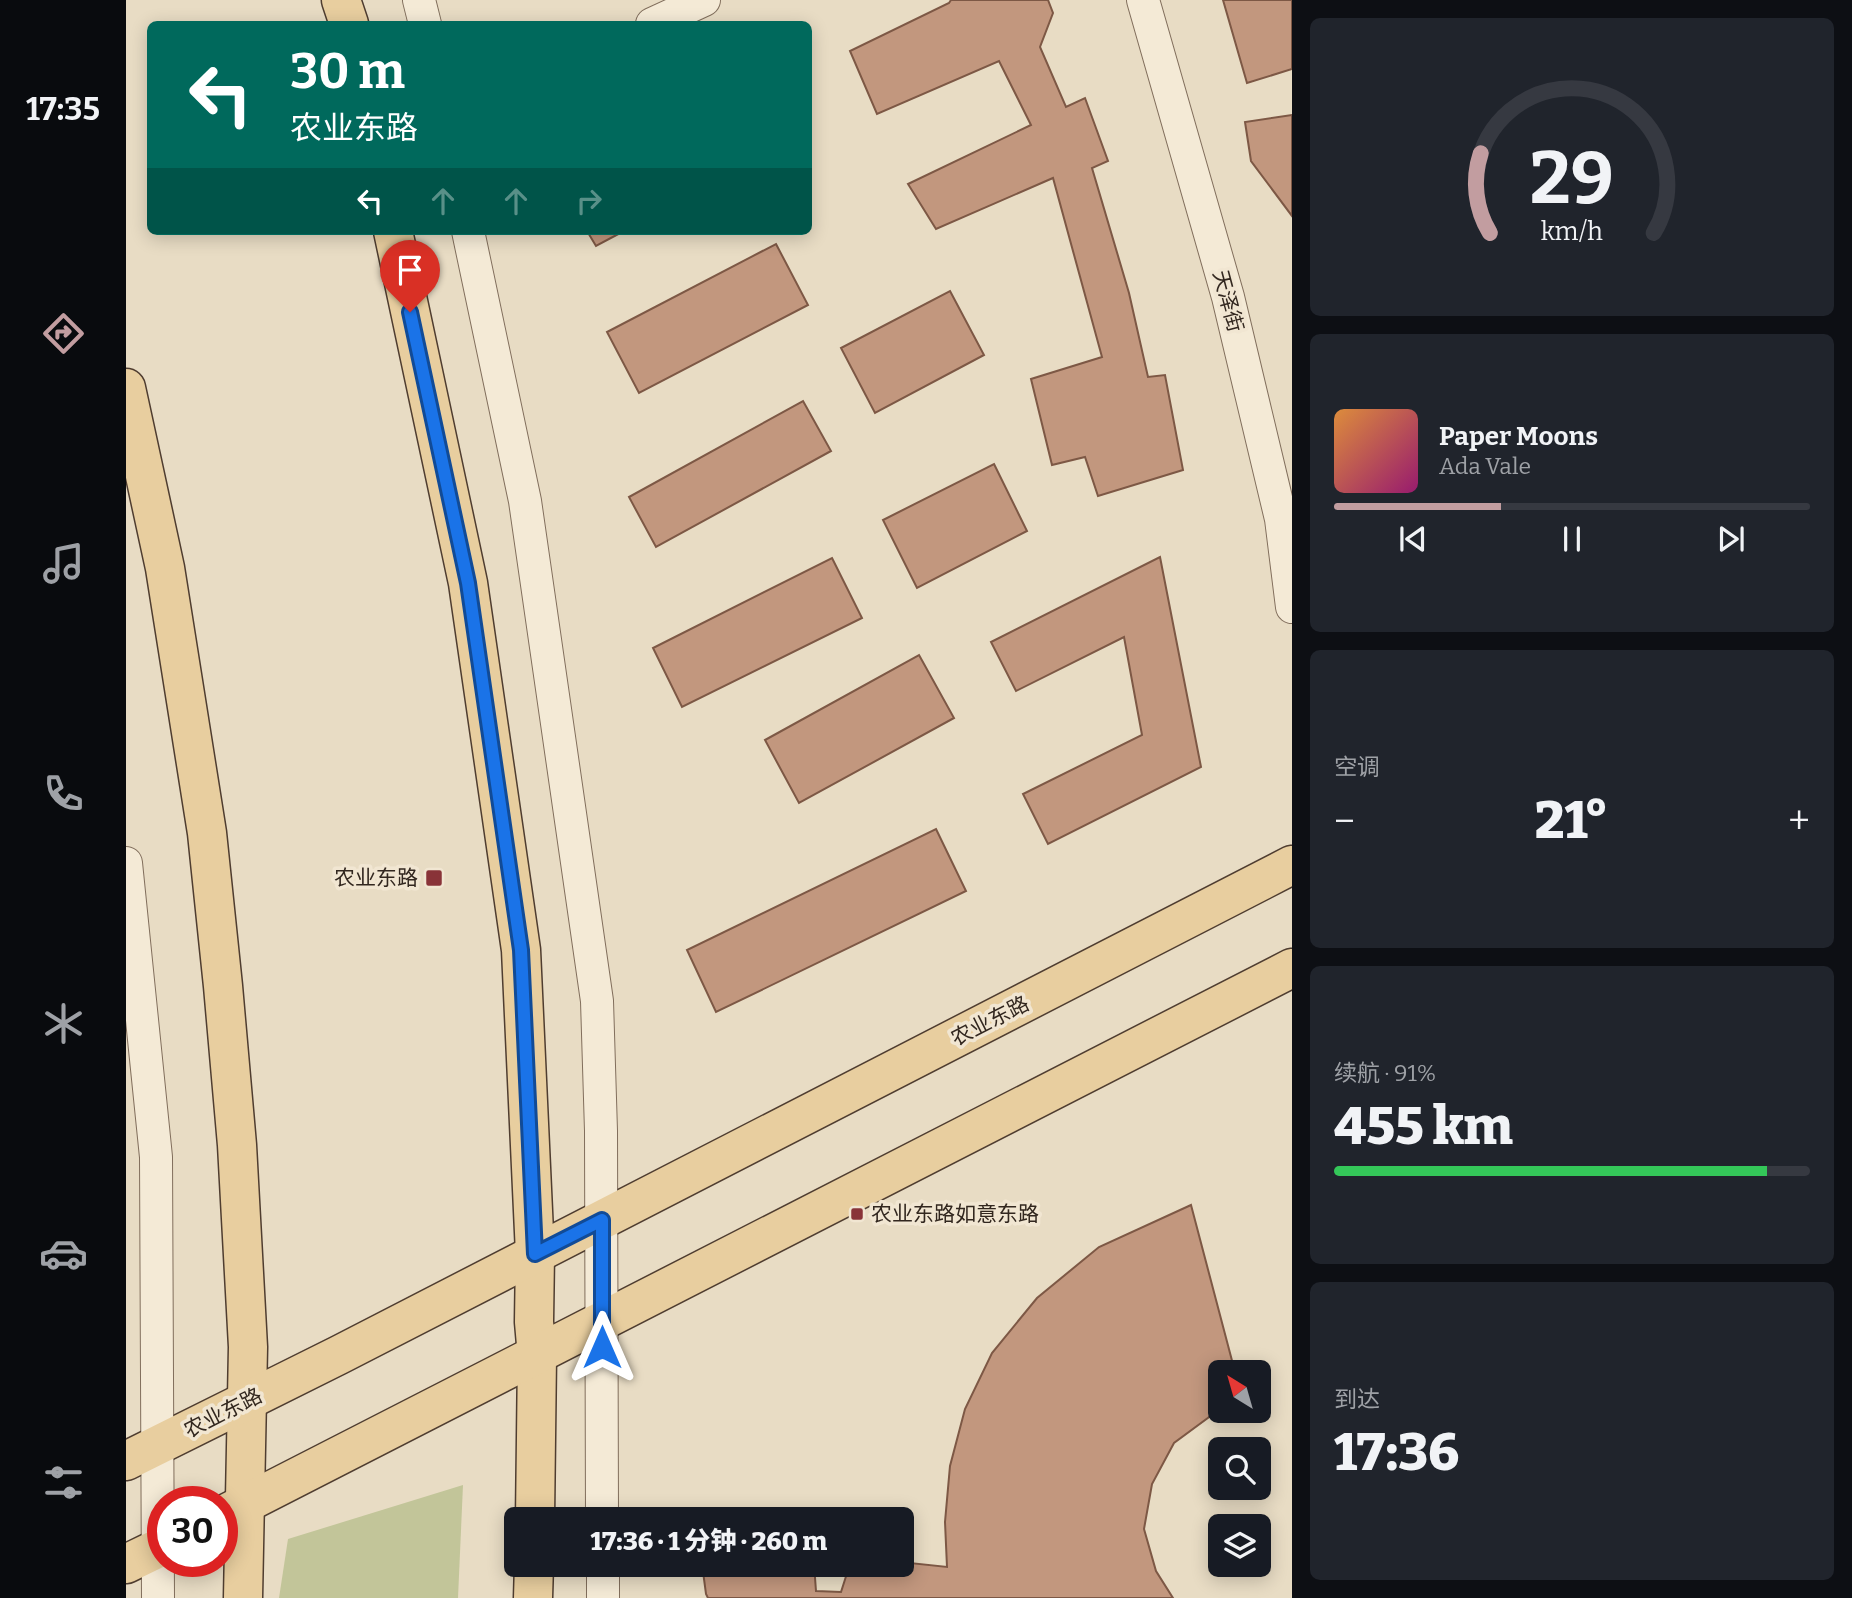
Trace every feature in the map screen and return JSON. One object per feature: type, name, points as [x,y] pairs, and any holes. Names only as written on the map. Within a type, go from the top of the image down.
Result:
[{"type":"main road","points":[[341,0],[348,21]]},
{"type":"main road","points":[[394,235],[468,583],[521,950],[535,1254],[535,1507]]},
{"type":"main road","points":[[126,388],[164,568],[207,833],[237,1145],[248,1347],[247,1401],[237,1486]]},
{"type":"main road","name":"农业东路","points":[[141,1453],[602,1220],[1292,865]]},
{"type":"main road","points":[[238,1508],[1292,968]]},
{"type":"main road","points":[[238,1549],[243,1598]]},
{"type":"main road","points":[[533,1598],[534,1577]]},
{"type":"street","points":[[419,0],[424,21]]},
{"type":"street","points":[[658,21],[704,0]]},
{"type":"street","name":"天泽街","points":[[1143,0],[1228,297],[1281,519],[1292,607]]},
{"type":"street","points":[[469,235],[524,501],[597,1001],[602,1220],[602,1507]]},
{"type":"street","points":[[126,863],[156,1157],[141,1453],[147,1528]]},
{"type":"street","points":[[154,1577],[158,1598]]},
{"type":"street","points":[[603,1577],[603,1598]]},
{"type":"green space","points":[[463,1485],[458,1598],[279,1598],[288,1539]]},
{"type":"building","points":[[951,0],[1048,0],[1053,13],[1040,47],[1066,107],[1085,98],[1108,161],[1092,168],[1129,293],[1148,377],[1165,375],[1183,470],[1098,496],[1085,457],[1052,465],[1031,379],[1102,357],[1053,178],[936,229],[908,184],[1031,125],[999,61],[877,114],[850,51]]},
{"type":"building","points":[[1223,0],[1292,0],[1292,69],[1247,83]]},
{"type":"building","points":[[1292,115],[1292,216],[1251,161],[1245,122]]},
{"type":"building","points":[[589,235],[617,235],[596,246]]},
{"type":"building","points":[[776,244],[808,305],[639,393],[607,332]]},
{"type":"building","points":[[950,291],[984,355],[875,413],[841,348]]},
{"type":"building","points":[[803,401],[831,451],[656,547],[629,497]]},
{"type":"building","points":[[994,464],[1027,531],[917,588],[883,520]]},
{"type":"building","points":[[1160,557],[1201,767],[1048,844],[1023,794],[1142,735],[1124,637],[1016,691],[991,642]]},
{"type":"building","points":[[832,558],[862,618],[682,707],[653,648]]},
{"type":"building","points":[[919,655],[954,718],[799,803],[765,740]]},
{"type":"building","points":[[936,829],[966,891],[716,1012],[687,950]]},
{"type":"building","points":[[1191,1205],[1232,1360],[1208,1360],[1208,1418],[1174,1443],[1152,1484],[1144,1529],[1156,1571],[1173,1598],[708,1598],[704,1577],[815,1577],[816,1591],[841,1592],[846,1577],[914,1577],[914,1563],[947,1567],[945,1522],[950,1466],[965,1409],[992,1353],[1037,1298],[1099,1247]]},
{"type":"place","name":"农业东路","points":[[434,878]]},
{"type":"place","name":"农业东路如意东路","points":[[857,1214]]},
{"type":"route","points":[[410,312],[468,583],[521,950],[535,1254],[602,1220],[602,1347]]}]
